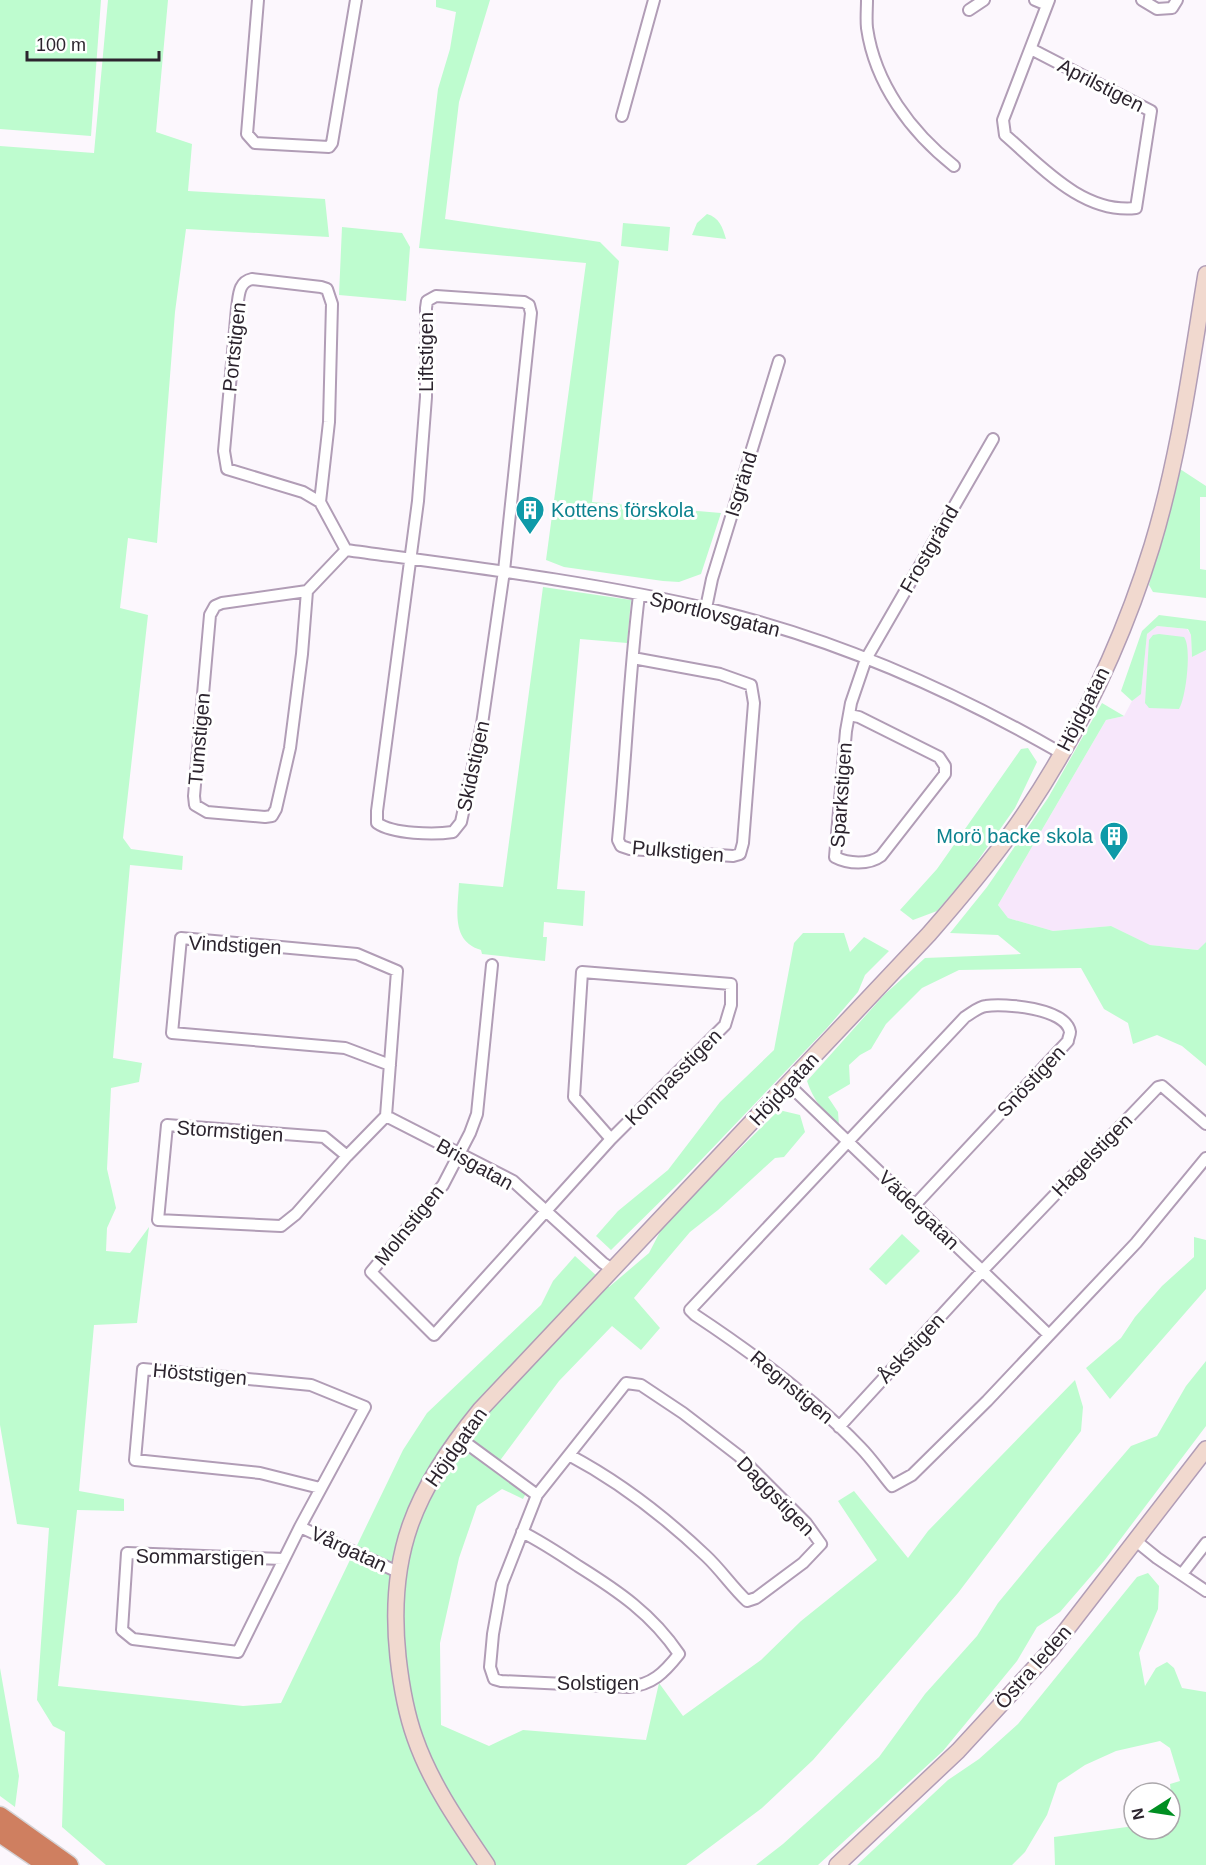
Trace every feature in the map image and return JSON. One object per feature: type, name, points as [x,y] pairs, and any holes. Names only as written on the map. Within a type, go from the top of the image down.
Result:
[{"type":"highway","points":[[0,1816],[69,1865]]},
{"type":"highway","points":[[0,1833],[47,1865]]},
{"type":"street","points":[[258,0],[247,134],[255,143],[329,147],[332,142],[356,0]]},
{"type":"street","points":[[622,116],[654,0]]},
{"type":"street","points":[[867,0],[867,28],[873,54],[886,84],[911,125],[933,150],[954,166]]},
{"type":"street","points":[[969,10],[984,0]]},
{"type":"street","points":[[1035,0],[1048,2]]},
{"type":"street","points":[[1142,0],[1157,9],[1172,8],[1177,0]]},
{"type":"street","name":"Aprilstigen","points":[[1031,49],[1151,111],[1136,208],[1122,210],[1090,202],[1060,182],[1005,135],[1003,120],[1048,2]]},
{"type":"street","name":"Höjdgatan","points":[[488,1865],[442,1794],[415,1738],[405,1703],[397,1643],[395,1605],[398,1572],[413,1514],[440,1463],[487,1402],[921,942],[963,894],[1026,812],[1090,701],[1112,654],[1152,546],[1171,473],[1186,401],[1206,274]]},
{"type":"street","name":"Portstigen","points":[[246,280],[321,287],[327,289],[330,294],[332,304],[329,422],[321,502],[303,492],[227,469],[224,451],[237,308],[242,285],[246,280]]},
{"type":"street","name":"Liftstigen","points":[[410,559],[418,501],[426,397],[427,301],[436,297],[524,302],[529,305],[531,313],[504,571]]},
{"type":"street","name":"Isgränd","points":[[706,608],[712,579],[779,361]]},
{"type":"street","name":"Frostgränd","points":[[866,659],[993,439]]},
{"type":"street","points":[[307,591],[346,550],[321,502]]},
{"type":"street","name":"Sportlovsgatan","points":[[346,550],[558,579],[706,608],[805,637],[866,659],[964,701],[1061,753]]},
{"type":"street","name":"Skidstigen","points":[[410,559],[377,811],[377,823],[393,829],[453,832],[461,822],[482,724],[504,571]]},
{"type":"street","name":"Tumstigen","points":[[307,591],[302,654],[290,748],[276,809],[272,816],[265,817],[207,812],[195,805],[194,796],[210,615],[215,606],[222,603],[307,591]]},
{"type":"street","name":"Pulkstigen","points":[[633,658],[720,674],[751,686],[754,703],[743,843],[740,854],[733,856],[630,849],[621,846],[618,840],[633,658],[639,595]]},
{"type":"street","name":"Sparkstigen","points":[[849,715],[859,717],[939,757],[945,766],[945,774],[881,856],[873,862],[843,861],[835,857],[849,715],[866,659]]},
{"type":"street","name":"Vindstigen","points":[[386,1116],[390,1065],[397,971],[357,954],[181,938],[172,1033],[345,1048],[390,1065]]},
{"type":"street","name":"Molnstigen","points":[[492,965],[477,1114],[470,1133],[443,1185],[371,1272],[434,1335],[547,1212]]},
{"type":"street","name":"Kompasstigen","points":[[547,1212],[611,1139],[726,1024],[731,1005],[732,984],[582,972],[574,1097],[611,1139]]},
{"type":"street","name":"Snöstigen","points":[[848,1141],[965,1017],[977,1009],[986,1006],[1028,1008],[1055,1015],[1065,1024],[1070,1032],[1068,1041],[914,1206]]},
{"type":"street","name":"Vädergatan","points":[[788,1084],[1049,1335]]},
{"type":"street","name":"Hagelstigen","points":[[983,1270],[1158,1087],[1162,1086],[1206,1124]]},
{"type":"street","name":"Brisgatan","points":[[386,1116],[513,1181],[612,1269]]},
{"type":"street","name":"Stormstigen","points":[[347,1156],[324,1137],[167,1125],[158,1220],[281,1226],[296,1214],[386,1116]]},
{"type":"street","name":"Regnstigen","points":[[848,1141],[690,1310],[695,1315],[793,1385],[861,1448],[892,1486],[912,1475],[1049,1335]]},
{"type":"street","points":[[1049,1335],[1136,1243],[1206,1158]]},
{"type":"street","name":"Åskstigen","points":[[839,1426],[983,1270]]},
{"type":"street","name":"Höststigen","points":[[300,1527],[365,1407],[312,1385],[143,1369],[135,1460],[260,1473],[320,1488]]},
{"type":"street","name":"Daggstigen","points":[[537,1495],[626,1383],[641,1385],[683,1413],[739,1456],[806,1523],[821,1544],[803,1563],[756,1598],[747,1601],[709,1559],[679,1531],[629,1491],[569,1455]]},
{"type":"street","points":[[458,1437],[537,1495]]},
{"type":"street","name":"Östra leden","points":[[837,1865],[958,1751],[1043,1660],[1206,1449]]},
{"type":"street","name":"Solstigen","points":[[522,1532],[609,1585],[643,1611],[679,1654],[671,1664],[651,1682],[634,1686],[494,1679],[490,1667],[496,1610],[502,1584],[522,1532],[537,1495]]},
{"type":"street","name":"Vårgatan","points":[[300,1527],[398,1572]]},
{"type":"street","name":"Sommarstigen","points":[[283,1559],[127,1553],[122,1630],[133,1639],[238,1652],[300,1527]]},
{"type":"street","points":[[1136,1541],[1206,1591]]},
{"type":"street","points":[[1182,1574],[1206,1543]]},
{"type":"shaded area","points":[[1157,626],[1187,629],[1191,635],[1192,657],[1206,650],[1206,942],[1199,950],[1149,945],[1111,926],[1053,931],[1008,918],[998,905],[1106,720],[1124,716],[1132,701],[1141,693],[1147,634]]},
{"type":"green space","points":[[0,0],[101,0],[91,136],[0,129]]},
{"type":"green space","points":[[108,0],[168,0],[156,132],[192,144],[188,191],[325,199],[329,237],[186,229],[175,312],[157,543],[128,538],[120,608],[148,615],[123,838],[131,849],[183,856],[182,870],[130,865],[113,1058],[142,1063],[139,1082],[111,1088],[107,1169],[116,1208],[107,1228],[106,1251],[130,1253],[149,1227],[137,1323],[94,1325],[79,1491],[124,1499],[124,1511],[77,1510],[58,1686],[243,1706],[281,1703],[403,1450],[427,1413],[541,1305],[553,1281],[575,1256],[609,1287],[649,1253],[664,1224],[779,1110],[800,1115],[805,1132],[784,1157],[775,1158],[690,1232],[634,1298],[660,1328],[641,1350],[612,1326],[559,1381],[493,1470],[526,1493],[523,1499],[502,1489],[477,1506],[459,1558],[440,1643],[441,1725],[489,1746],[523,1730],[646,1740],[659,1683],[683,1716],[761,1660],[801,1621],[877,1560],[838,1501],[854,1491],[908,1558],[928,1531],[1075,1380],[1083,1407],[1081,1431],[958,1593],[813,1760],[762,1808],[686,1865],[106,1865],[62,1827],[65,1732],[53,1726],[37,1700],[49,1528],[17,1524],[0,1425],[0,146],[94,153]]},
{"type":"green space","points":[[436,0],[490,0],[459,102],[445,219],[600,242],[619,261],[592,502],[721,513],[701,574],[679,582],[663,581],[564,567],[546,560],[586,263],[419,248],[438,89],[450,49],[456,12],[436,7]]},
{"type":"green space","points":[[707,214],[717,220],[726,239],[692,235],[697,223]]},
{"type":"green space","points":[[623,223],[670,227],[668,251],[621,246]]},
{"type":"green space","points":[[342,227],[402,233],[410,247],[406,301],[339,295]]},
{"type":"green space","points":[[1180,469],[1206,486],[1206,497],[1200,497],[1200,569],[1206,570],[1206,598],[1153,592],[1149,585]]},
{"type":"green space","points":[[543,587],[631,600],[627,643],[580,639],[557,889],[585,891],[583,926],[544,922],[543,937],[547,937],[545,961],[482,954],[481,950],[471,946],[464,939],[457,913],[459,883],[503,887]]},
{"type":"green space","points":[[1159,615],[1206,621],[1206,650],[1192,657],[1191,635],[1188,629],[1157,626],[1147,634],[1141,694],[1132,701],[1121,691],[1142,631]]},
{"type":"green space","points":[[1153,635],[1184,637],[1186,643],[1187,673],[1184,695],[1179,709],[1149,708],[1145,703],[1149,640]]},
{"type":"green space","points":[[1102,703],[1124,716],[1106,720],[998,905],[1008,918],[1053,931],[1111,926],[1150,945],[1198,950],[1206,942],[1206,1066],[1182,1046],[1157,1035],[1133,1044],[1128,1023],[1104,1009],[1081,968],[959,970],[922,988],[886,1024],[871,1049],[849,1065],[850,1084],[828,1097],[838,1112],[839,1126],[812,1094],[807,1081],[884,995],[925,958],[1021,954],[998,935],[950,933],[987,887],[1048,798]]},
{"type":"green space","points":[[1028,748],[1037,762],[1015,808],[967,876],[937,911],[913,920],[900,910],[937,869],[1021,749]]},
{"type":"green space","points":[[803,933],[844,933],[850,952],[864,937],[889,951],[865,975],[858,992],[827,1028],[681,1181],[611,1250],[596,1236],[618,1211],[668,1170],[720,1102],[774,1050],[794,943]]},
{"type":"green space","points":[[902,1234],[920,1251],[886,1285],[869,1269]]},
{"type":"green space","points":[[1194,1237],[1206,1240],[1206,1289],[1110,1399],[1086,1368],[1121,1338],[1135,1317],[1162,1286],[1194,1257]]},
{"type":"green space","points":[[1206,1361],[1206,1426],[1104,1561],[1060,1612],[1037,1627],[1017,1661],[943,1751],[818,1865],[756,1865],[783,1844],[879,1757],[925,1694],[977,1636],[998,1603],[1131,1446],[1157,1436],[1186,1386]]},
{"type":"green space","points":[[1148,1573],[1159,1586],[1158,1609],[1139,1653],[1145,1686],[1156,1668],[1167,1662],[1174,1668],[1182,1688],[1206,1692],[1206,1865],[1055,1865],[1054,1837],[1122,1828],[1122,1841],[1182,1841],[1182,1781],[1180,1781],[1170,1748],[1160,1741],[1116,1751],[1085,1765],[1058,1783],[1047,1815],[1025,1852],[1012,1865],[857,1865],[948,1780],[979,1759],[1018,1724],[1137,1577]]},
{"type":"green space","points":[[0,1668],[19,1776],[15,1807],[0,1796]]},
{"type":"place","name":"Kottens förskola","points":[[530,536]]},
{"type":"place","name":"Morö backe skola","points":[[1114,862]]}]
